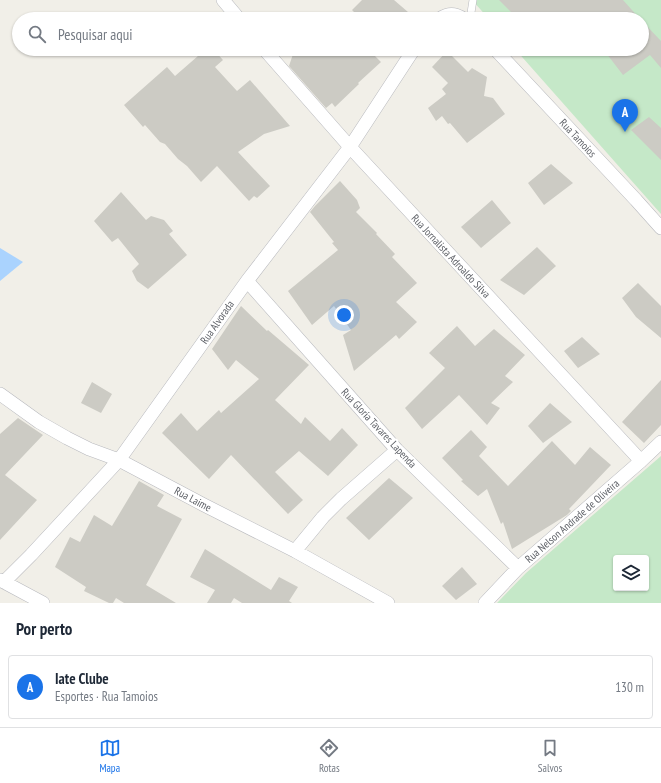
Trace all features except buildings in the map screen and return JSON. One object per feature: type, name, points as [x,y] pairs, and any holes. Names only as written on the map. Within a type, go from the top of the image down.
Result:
[{"type":"street","points":[[223,0],[233,12]]},
{"type":"street","name":"Rua Jornalista Adroaldo Silva","points":[[270,56],[350,147],[641,461]]},
{"type":"street","name":"Rua Alvorada","points":[[2,581],[36,549],[119,460],[247,281],[350,147],[409,56]]},
{"type":"street","name":"Rua Tamoios","points":[[502,56],[661,228]]},
{"type":"street","name":"Rua Gloria Tavares Lapenda","points":[[247,281],[396,450],[518,568]]},
{"type":"street","name":"Rua Laime","points":[[0,394],[39,422],[67,438],[89,449],[119,460],[295,551],[388,603]]},
{"type":"street","name":"Rua Nelson Andrade de Oliveira","points":[[484,603],[518,568],[661,442]]},
{"type":"street","points":[[295,551],[323,517],[341,499],[396,450]]},
{"type":"street","points":[[2,581],[43,603]]},
{"type":"lane","points":[[471,12],[473,0]]},
{"type":"green space","points":[[472,0],[661,0],[661,214],[521,56],[649,56],[649,12],[483,12]]},
{"type":"green space","points":[[661,456],[661,603],[497,603],[526,573]]},
{"type":"water","points":[[0,248],[23,262],[0,281]]},
{"type":"place","name":"Iate Clube","points":[[625,132]]}]
